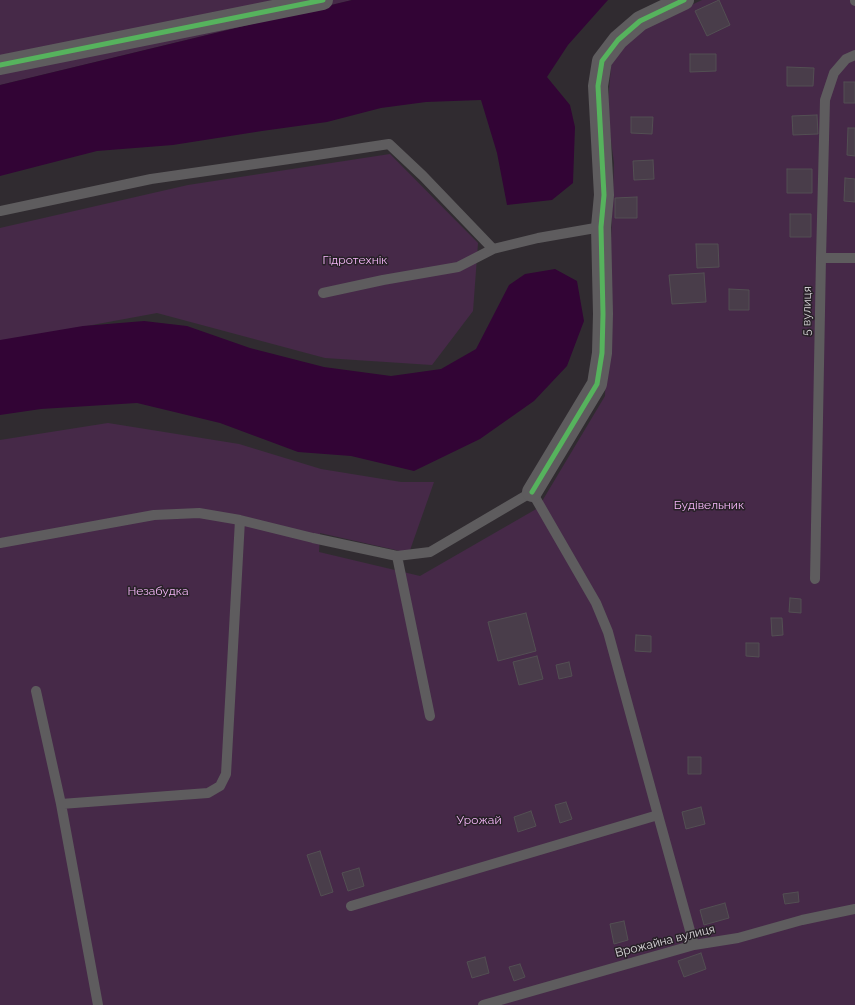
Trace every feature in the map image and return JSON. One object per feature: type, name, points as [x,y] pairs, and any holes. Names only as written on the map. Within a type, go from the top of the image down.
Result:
[{"type":"street","points":[[0,65],[323,0]]},
{"type":"street","points":[[532,492],[597,384],[602,353],[603,314],[601,227],[604,195],[598,86],[602,61],[618,40],[640,21],[684,0]]},
{"type":"lane","name":"5 вулиця","points":[[815,579],[825,100],[834,73],[846,59],[855,55]]},
{"type":"lane","points":[[0,211],[151,179],[389,144],[423,176],[493,249]]},
{"type":"lane","points":[[323,293],[383,280],[458,267],[493,249],[538,238],[601,227]]},
{"type":"lane","points":[[821,258],[855,258]]},
{"type":"lane","points":[[0,543],[154,515],[200,513],[240,520],[313,538],[397,556],[430,552],[532,492],[596,603],[608,632],[694,945]]},
{"type":"lane","points":[[61,804],[208,793],[220,786],[226,774],[240,520]]},
{"type":"lane","points":[[397,556],[430,716]]},
{"type":"lane","points":[[36,691],[61,804],[98,1005]]},
{"type":"lane","points":[[351,906],[658,815]]},
{"type":"lane","name":"Врожайна вулиця","points":[[483,1005],[694,945],[738,938],[802,920],[855,909]]},
{"type":"green space","points":[[0,0],[352,0],[0,85]]},
{"type":"green space","points":[[702,0],[855,0],[855,1005],[0,1005],[0,440],[108,423],[239,444],[321,469],[401,482],[434,482],[409,553],[320,533],[319,552],[420,576],[538,508],[605,396],[614,163],[607,111],[612,57],[647,26]]},
{"type":"green space","name":"Гідротехнік","points":[[390,154],[478,243],[473,311],[432,365],[325,358],[157,313],[0,342],[0,228],[188,185]]},
{"type":"shaded area","points":[[352,0],[608,0],[568,45],[547,77],[570,105],[575,127],[573,183],[552,200],[507,205],[497,153],[481,100],[426,102],[381,108],[327,122],[173,145],[97,151],[0,176],[0,85]]},
{"type":"shaded area","points":[[555,269],[577,281],[584,321],[567,366],[534,401],[480,439],[414,471],[351,456],[298,452],[220,423],[137,403],[41,409],[0,415],[0,340],[83,326],[144,321],[187,326],[250,348],[324,367],[391,376],[441,369],[476,349],[509,285],[525,274]]},
{"type":"building","points":[[719,0],[730,25],[707,36],[695,11]]},
{"type":"building","points":[[690,54],[716,54],[716,71],[690,72]]},
{"type":"building","points":[[787,67],[814,68],[813,86],[787,86]]},
{"type":"building","points":[[844,82],[855,82],[855,103],[844,103]]},
{"type":"building","points":[[817,115],[818,134],[793,135],[792,116]]},
{"type":"building","points":[[631,117],[653,117],[652,134],[631,133]]},
{"type":"building","points":[[848,128],[855,128],[855,156],[847,155]]},
{"type":"building","points":[[653,160],[654,179],[634,180],[633,161]]},
{"type":"building","points":[[787,169],[812,169],[812,193],[787,193]]},
{"type":"building","points":[[845,178],[855,179],[855,202],[844,201]]},
{"type":"building","points":[[637,197],[637,218],[615,218],[615,198]]},
{"type":"building","points":[[790,214],[811,214],[811,237],[790,237]]},
{"type":"building","points":[[696,244],[718,244],[719,267],[697,268]]},
{"type":"building","points":[[704,273],[706,302],[672,304],[669,275]]},
{"type":"building","points":[[729,289],[749,290],[749,310],[729,310]]},
{"type":"building","points":[[790,598],[801,599],[801,613],[789,612]]},
{"type":"building","points":[[526,613],[536,651],[498,661],[488,622]]},
{"type":"building","points":[[771,618],[782,618],[783,635],[772,636]]},
{"type":"building","points":[[636,635],[651,636],[651,652],[635,651]]},
{"type":"building","points":[[746,643],[759,643],[759,657],[746,656]]},
{"type":"building","points":[[537,656],[543,679],[519,685],[513,662]]},
{"type":"building","points":[[569,662],[572,676],[559,679],[556,665]]},
{"type":"building","points":[[688,757],[701,757],[701,774],[688,774]]},
{"type":"building","points":[[566,802],[572,819],[560,823],[555,805]]},
{"type":"building","points":[[701,807],[705,824],[686,829],[682,812]]},
{"type":"building","points":[[531,811],[536,826],[518,832],[514,817]]},
{"type":"building","points":[[320,851],[333,892],[321,896],[307,855]]},
{"type":"building","points":[[359,868],[364,886],[348,891],[342,873]]},
{"type":"building","points":[[798,892],[799,902],[785,904],[783,894]]},
{"type":"building","points":[[725,903],[729,918],[704,925],[700,910]]},
{"type":"building","points":[[624,921],[628,940],[614,944],[610,924]]},
{"type":"building","points":[[701,953],[706,969],[684,977],[678,961]]},
{"type":"building","points":[[485,957],[489,973],[472,978],[467,962]]},
{"type":"building","points":[[520,964],[525,977],[514,981],[509,967]]},
{"type":"cycle path","points":[[0,65],[323,0]]},
{"type":"cycle path","points":[[532,492],[597,384],[602,353],[603,314],[601,227],[604,195],[598,86],[602,61],[618,40],[640,21],[684,0]]},
{"type":"park label","name":"Будівельник","points":[[709,505]]},
{"type":"park label","name":"Незабудка","points":[[158,591]]},
{"type":"park label","name":"Урожай","points":[[479,820]]}]
